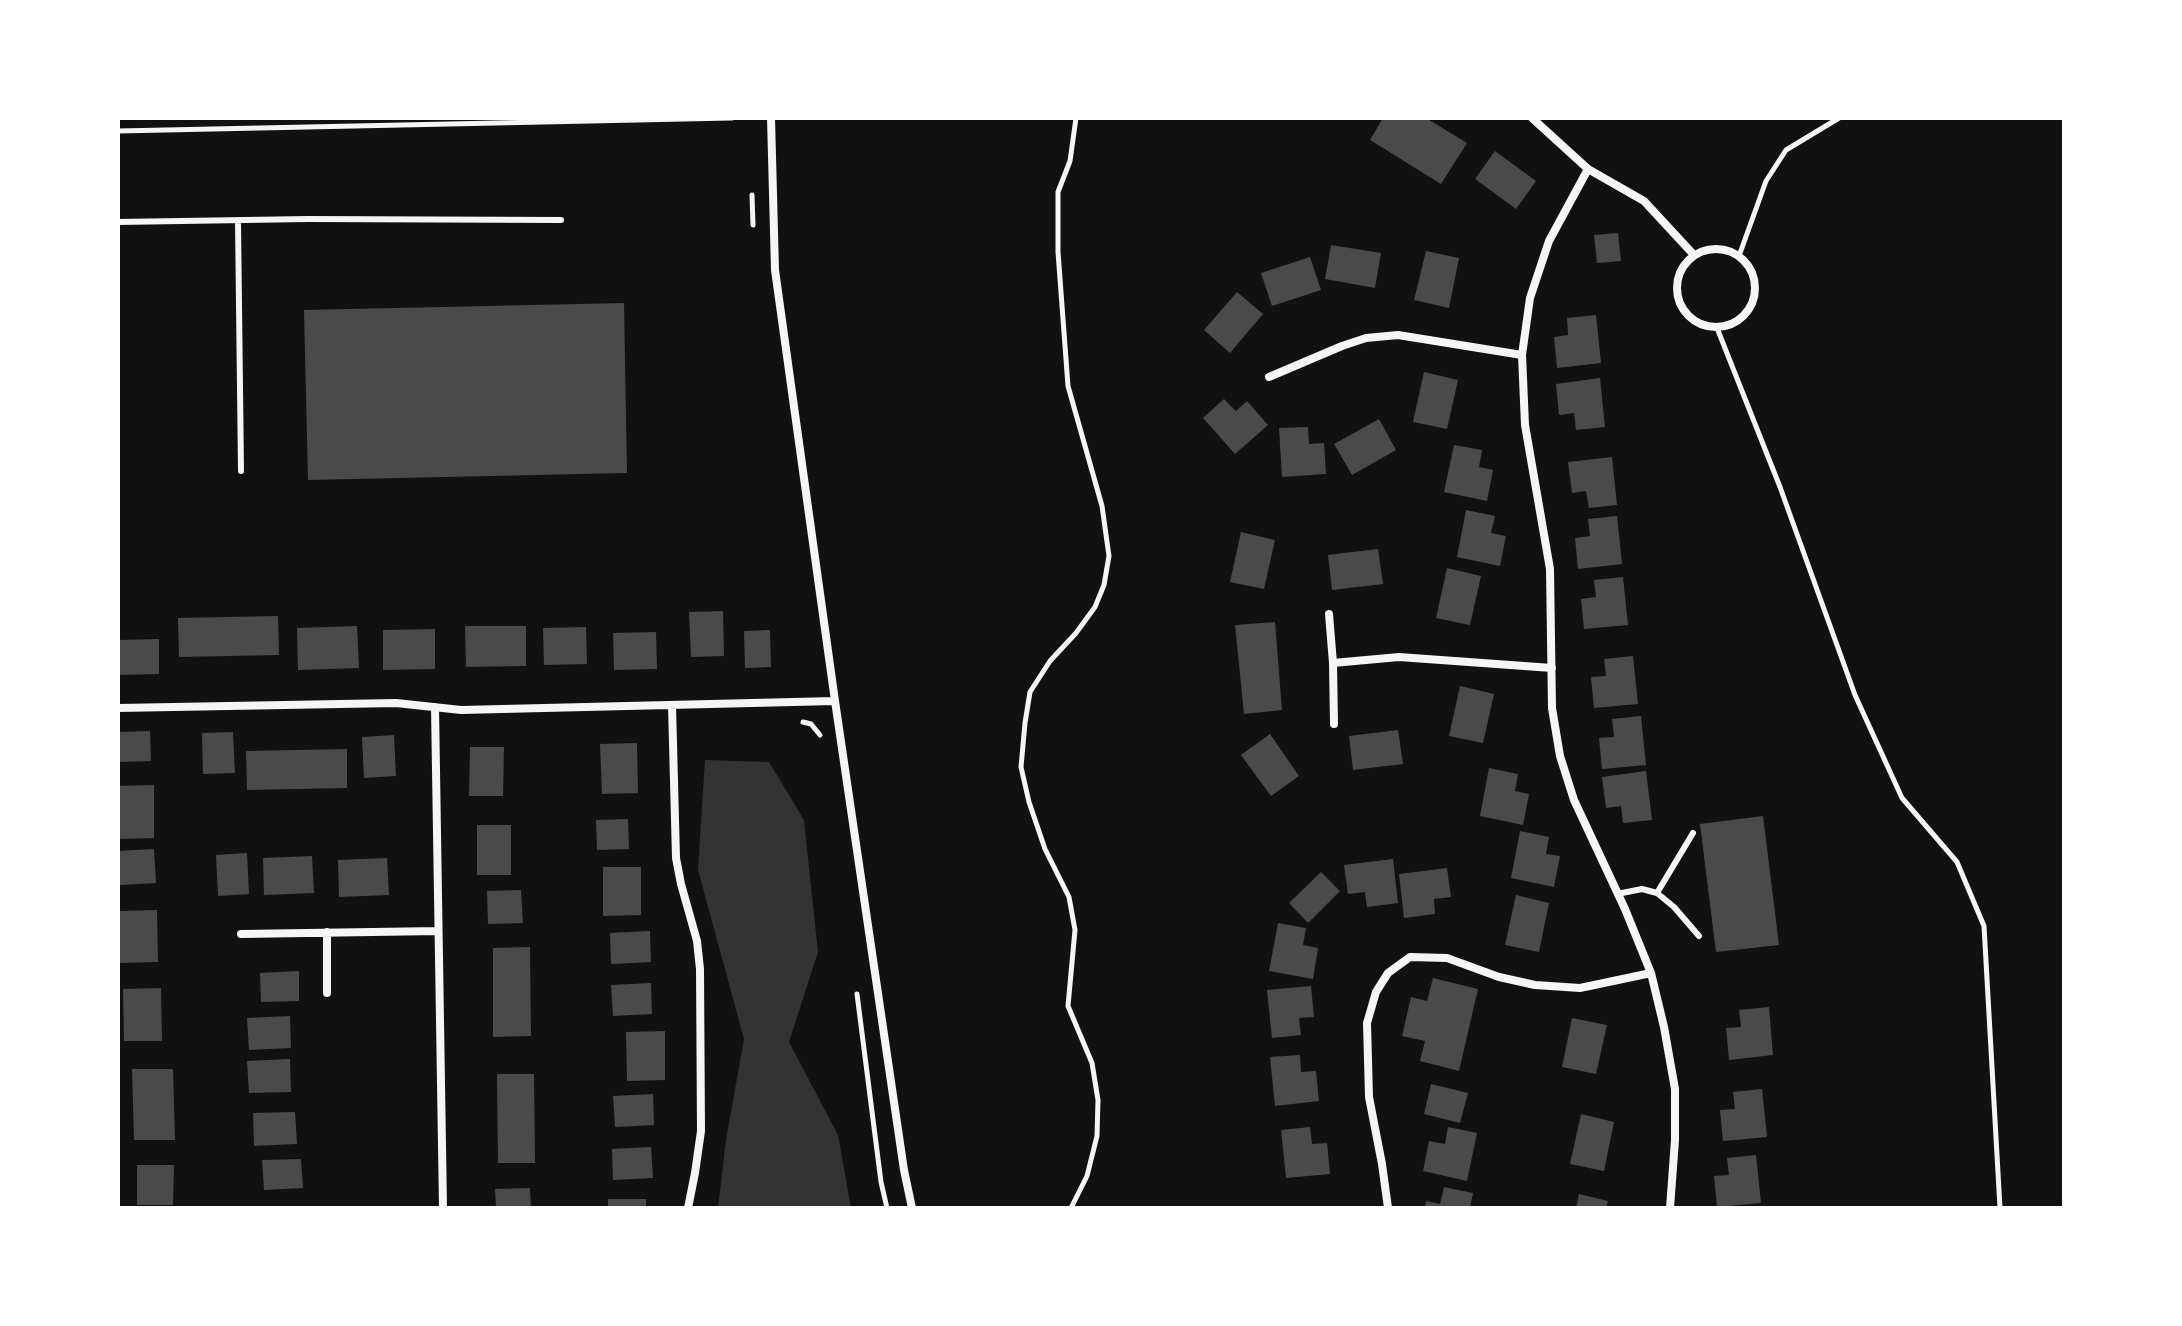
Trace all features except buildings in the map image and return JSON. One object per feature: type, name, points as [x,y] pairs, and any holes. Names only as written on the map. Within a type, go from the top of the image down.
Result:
[{"type":"street","points":[[771,118],[775,270],[835,701],[912,1208]]},
{"type":"street","points":[[1532,118],[1588,169],[1644,201],[1694,255]]},
{"type":"street","points":[[1588,169],[1549,241],[1530,298],[1522,355],[1525,425],[1550,569],[1552,708],[1560,756],[1574,800],[1651,973],[1664,1027],[1675,1089],[1670,1208]]},
{"type":"street","points":[[1717,248],[1739,256],[1747,265],[1755,287],[1749,310],[1741,319],[1717,328],[1693,321],[1683,311],[1676,287],[1678,275],[1694,255],[1717,248]]},
{"type":"street","points":[[1269,377],[1366,338],[1398,335],[1522,355]]},
{"type":"street","points":[[1329,614],[1334,724]]},
{"type":"street","points":[[1333,663],[1399,657],[1552,668]]},
{"type":"street","points":[[118,708],[396,703],[461,710],[835,701]]},
{"type":"street","points":[[672,705],[676,858],[697,941],[700,969],[701,1131],[688,1208]]},
{"type":"street","points":[[435,707],[443,1208]]},
{"type":"street","points":[[241,934],[438,931]]},
{"type":"street","points":[[327,932],[327,993]]},
{"type":"street","points":[[1388,1208],[1369,1097],[1367,1023],[1376,992],[1388,973],[1410,957],[1447,958],[1499,977],[1535,985],[1580,988],[1651,973]]},
{"type":"lane","points":[[118,222],[561,220]]},
{"type":"lane","points":[[238,221],[241,471]]},
{"type":"lane","points":[[1657,893],[1693,833]]},
{"type":"lane","points":[[1617,894],[1642,889],[1657,893],[1699,936]]},
{"type":"path","points":[[118,131],[732,118]]},
{"type":"path","points":[[1071,1208],[1087,1176],[1097,1136],[1098,1100],[1092,1063],[1068,1006],[1075,930],[1069,897],[1045,849],[1021,767],[1030,692],[1050,661],[1095,607],[1104,585],[1109,556],[1102,506],[1068,386],[1058,252],[1058,192],[1070,161],[1076,118]]},
{"type":"path","points":[[1739,256],[1766,181],[1786,150],[1839,118]]},
{"type":"path","points":[[1717,328],[1780,487],[1855,695],[1902,798],[1957,862],[1984,926],[2000,1208]]},
{"type":"shaded area","points":[[705,760],[769,762],[804,820],[818,952],[789,1042],[838,1135],[851,1208],[718,1208],[726,1140],[744,1039],[698,870]]}]
